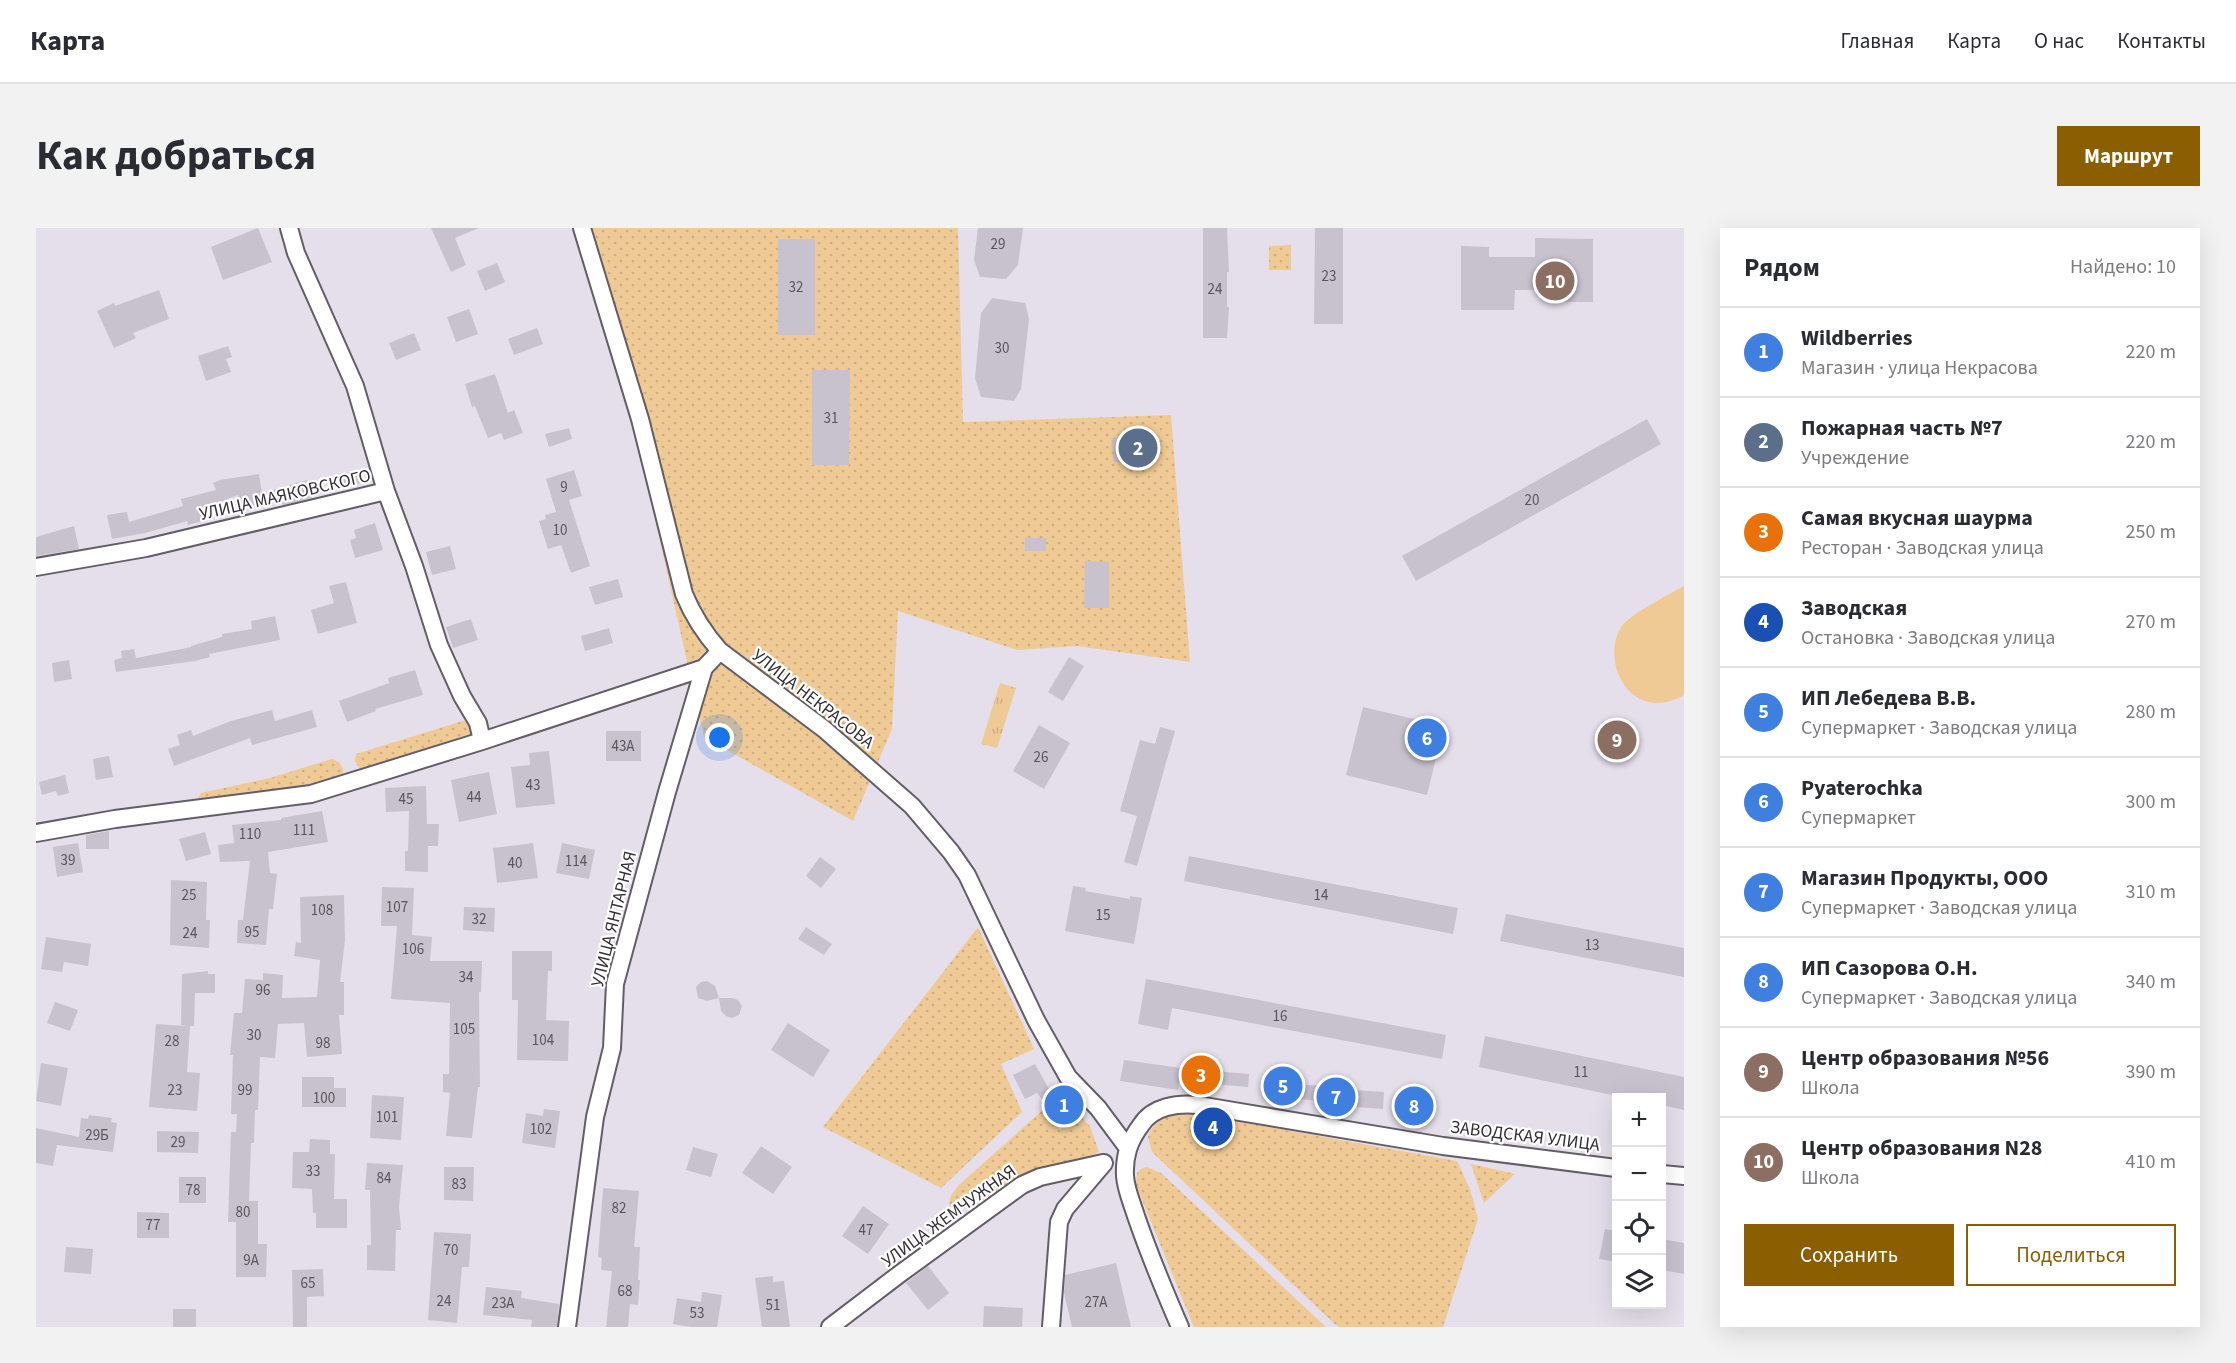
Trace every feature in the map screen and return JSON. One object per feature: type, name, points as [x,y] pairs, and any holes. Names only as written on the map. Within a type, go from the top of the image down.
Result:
[{"type":"street","points":[[289,228],[296,253],[355,386],[386,491]]},
{"type":"street","name":"УЛИЦА НЕКРАСОВА","points":[[582,228],[640,419],[684,594],[695,620],[720,651],[824,729],[912,806],[951,852],[967,876],[1036,1020],[1068,1077],[1095,1105],[1127,1147]]},
{"type":"street","name":"УЛИЦА МАЯКОВСКОГО","points":[[36,567],[146,548],[386,491],[414,566],[439,645],[462,696],[478,723],[482,741]]},
{"type":"street","points":[[36,832],[115,819],[311,794],[704,668],[720,651]]},
{"type":"street","name":"УЛИЦА ЯНТАРНАЯ","points":[[567,1327],[595,1117],[612,1048],[615,984],[667,792],[704,668]]},
{"type":"street","name":"ЗАВОДСКАЯ УЛИЦА","points":[[1127,1147],[1149,1115],[1172,1105],[1190,1104],[1443,1146],[1612,1167]]},
{"type":"street","points":[[1052,1327],[1059,1222],[1065,1209],[1103,1163],[1127,1147]]},
{"type":"street","points":[[1127,1147],[1126,1183],[1156,1272],[1180,1327]]},
{"type":"street","name":"УЛИЦА ЖЕМЧУЖНАЯ","points":[[830,1327],[1022,1185],[1040,1177],[1103,1163]]},
{"type":"street","points":[[1666,1174],[1684,1176]]},
{"type":"green space","points":[[582,228],[958,228],[963,422],[1171,415],[1190,662],[1077,646],[1017,650],[898,611],[892,729],[853,821],[704,737],[607,305]]},
{"type":"green space","points":[[1291,245],[1291,270],[1269,270],[1269,246]]},
{"type":"green space","points":[[1684,586],[1684,695],[1667,702],[1648,702],[1628,690],[1622,681],[1615,658],[1617,636],[1626,621]]},
{"type":"green space","points":[[1000,683],[1016,688],[997,748],[981,744]]},
{"type":"green space","points":[[466,720],[472,728],[471,735],[360,769],[355,761],[356,754]]},
{"type":"green space","points":[[332,759],[343,768],[343,776],[338,779],[301,788],[205,800],[198,798],[201,793],[270,778]]},
{"type":"green space","points":[[978,927],[1034,1049],[1001,1064],[1022,1112],[941,1188],[823,1127]]},
{"type":"green space","points":[[1044,1109],[1060,1130],[1079,1115],[1090,1126],[1099,1152],[1076,1163],[1042,1168],[990,1198],[985,1191],[960,1209],[951,1209],[950,1199],[960,1184]]},
{"type":"green space","points":[[1192,1113],[1457,1161],[1470,1189],[1478,1219],[1443,1327],[1338,1327],[1152,1152],[1148,1137],[1155,1125],[1172,1116]]},
{"type":"green space","points":[[1471,1164],[1515,1174],[1484,1203]]},
{"type":"green space","points":[[1147,1167],[1161,1173],[1326,1327],[1194,1327],[1136,1185],[1137,1173]]},
{"type":"building","points":[[258,228],[272,262],[223,280],[211,247]]},
{"type":"building","points":[[431,228],[479,228],[455,238],[466,265],[451,272]]},
{"type":"building","points":[[978,228],[1023,228],[1018,265],[1006,279],[980,277],[974,260]]},
{"type":"building","points":[[1203,228],[1227,228],[1229,272],[1227,272],[1227,307],[1229,307],[1227,338],[1203,338]]},
{"type":"building","points":[[1315,228],[1343,228],[1343,324],[1314,324]]},
{"type":"building","points":[[1535,238],[1593,239],[1593,302],[1564,302],[1564,290],[1515,290],[1514,310],[1461,310],[1461,246],[1489,247],[1489,257],[1535,257]]},
{"type":"building","points":[[778,239],[815,239],[815,335],[778,335]]},
{"type":"building","points":[[497,263],[505,282],[485,291],[477,271]]},
{"type":"building","points":[[159,290],[169,319],[133,333],[136,338],[114,348],[97,311],[114,303],[115,306]]},
{"type":"building","points":[[992,298],[1025,303],[1029,319],[1021,389],[1014,401],[981,397],[975,378],[981,313]]},
{"type":"building","points":[[469,309],[478,334],[456,342],[447,317]]},
{"type":"building","points":[[537,328],[543,344],[514,355],[508,339]]},
{"type":"building","points":[[414,333],[421,350],[396,360],[389,343]]},
{"type":"building","points":[[228,346],[232,357],[226,359],[231,372],[206,381],[198,356]]},
{"type":"building","points":[[812,370],[850,370],[849,465],[812,465]]},
{"type":"building","points":[[495,374],[508,413],[514,410],[523,433],[504,440],[501,433],[488,438],[475,406],[472,407],[465,384]]},
{"type":"building","points":[[1647,419],[1661,444],[1416,581],[1402,556]]},
{"type":"building","points":[[569,428],[572,439],[549,447],[545,434]]},
{"type":"building","points":[[1142,436],[1144,462],[1114,462],[1112,438]]},
{"type":"building","points":[[357,470],[361,483],[340,488],[337,475]]},
{"type":"building","points":[[574,470],[582,496],[569,500],[590,566],[571,573],[561,545],[548,549],[539,521],[546,519],[545,515],[556,512],[546,479]]},
{"type":"building","points":[[259,474],[262,493],[307,480],[312,498],[283,505],[282,501],[240,507],[238,495],[207,507],[210,519],[188,525],[187,521],[145,533],[112,539],[107,515],[127,512],[129,522],[183,506],[181,499],[216,490],[213,483],[220,480]]},
{"type":"building","points":[[375,523],[383,550],[355,558],[350,540],[356,538],[354,530]]},
{"type":"building","points":[[74,526],[79,549],[36,556],[36,537]]},
{"type":"building","points":[[1025,538],[1046,538],[1046,551],[1025,551]]},
{"type":"building","points":[[450,546],[456,569],[432,575],[426,552]]},
{"type":"building","points":[[1085,561],[1109,562],[1109,608],[1084,608]]},
{"type":"building","points":[[618,579],[623,597],[595,605],[589,587]]},
{"type":"building","points":[[346,582],[357,623],[318,634],[311,610],[334,603],[329,586]]},
{"type":"building","points":[[275,616],[280,640],[209,654],[210,657],[195,661],[116,672],[114,660],[122,658],[121,651],[134,649],[136,658],[191,647],[222,637],[222,634],[252,629],[251,621]]},
{"type":"building","points":[[471,619],[478,640],[453,648],[446,627]]},
{"type":"building","points":[[609,628],[613,643],[585,651],[581,636]]},
{"type":"building","points":[[1069,657],[1084,666],[1063,701],[1048,692]]},
{"type":"building","points":[[69,660],[72,679],[54,682],[52,663]]},
{"type":"building","points":[[415,670],[423,695],[375,709],[376,711],[347,722],[339,701],[389,683],[388,678]]},
{"type":"building","points":[[1363,707],[1444,726],[1427,795],[1346,775]]},
{"type":"building","points":[[272,710],[275,721],[312,710],[317,727],[252,745],[250,738],[174,766],[168,749],[180,745],[177,735],[191,730],[193,736],[231,721]]},
{"type":"building","points":[[1039,725],[1070,743],[1044,789],[1013,771]]},
{"type":"building","points":[[1160,727],[1175,731],[1137,866],[1124,862],[1137,816],[1120,811],[1140,740],[1155,744]]},
{"type":"building","points":[[606,731],[641,731],[641,761],[606,761]]},
{"type":"building","points":[[549,751],[555,804],[516,808],[511,767],[530,765],[529,753]]},
{"type":"building","points":[[109,756],[113,777],[96,780],[93,759]]},
{"type":"building","points":[[489,772],[497,814],[459,822],[451,780]]},
{"type":"building","points":[[65,775],[69,793],[58,796],[56,791],[42,795],[39,782]]},
{"type":"building","points":[[426,786],[427,824],[439,824],[438,846],[428,846],[428,872],[405,871],[409,811],[386,812],[385,788]]},
{"type":"building","points":[[322,811],[328,842],[268,852],[270,873],[277,874],[273,909],[269,909],[266,945],[237,943],[238,920],[243,920],[250,861],[220,862],[218,845],[234,843],[232,825],[281,820],[281,818]]},
{"type":"building","points":[[109,831],[109,849],[86,849],[86,835]]},
{"type":"building","points":[[205,832],[211,854],[186,861],[179,839]]},
{"type":"building","points":[[78,843],[83,872],[57,877],[53,847]]},
{"type":"building","points":[[533,843],[538,878],[497,883],[493,848]]},
{"type":"building","points":[[562,843],[595,850],[589,879],[556,873]]},
{"type":"building","points":[[1189,856],[1458,908],[1453,934],[1184,881]]},
{"type":"building","points":[[820,857],[836,869],[821,888],[806,876]]},
{"type":"building","points":[[171,880],[207,882],[206,920],[210,920],[209,948],[170,945]]},
{"type":"building","points":[[1073,886],[1086,888],[1085,891],[1130,899],[1130,896],[1142,898],[1134,944],[1065,931]]},
{"type":"building","points":[[382,887],[414,888],[412,935],[432,937],[430,961],[482,961],[481,992],[479,992],[480,1087],[478,1087],[472,1138],[446,1136],[450,1093],[443,1092],[443,1074],[449,1074],[450,1003],[391,999],[397,926],[381,926]]},
{"type":"building","points":[[344,895],[345,940],[340,982],[344,982],[344,1015],[339,1015],[342,1054],[307,1057],[304,1023],[278,1024],[275,1058],[260,1057],[258,1110],[255,1110],[254,1143],[251,1143],[249,1201],[258,1201],[258,1244],[267,1244],[266,1277],[236,1277],[236,1222],[228,1222],[231,1132],[236,1132],[237,1114],[231,1114],[233,1055],[230,1055],[234,1013],[242,1013],[245,979],[263,980],[263,973],[283,975],[282,998],[317,997],[320,960],[294,956],[296,942],[301,943],[300,897]]},
{"type":"building","points":[[464,907],[495,908],[494,932],[463,930]]},
{"type":"building","points":[[1506,914],[1684,948],[1684,977],[1500,941]]},
{"type":"building","points":[[806,927],[832,944],[824,955],[798,939]]},
{"type":"building","points":[[46,937],[91,944],[88,966],[64,962],[62,972],[41,969]]},
{"type":"building","points":[[512,951],[552,951],[552,971],[548,971],[546,1020],[569,1021],[568,1061],[517,1060],[518,1000],[512,1000]]},
{"type":"building","points":[[208,971],[208,974],[215,974],[215,993],[195,993],[194,1026],[190,1026],[187,1072],[200,1073],[197,1111],[149,1107],[156,1024],[186,1026],[181,1025],[182,974]]},
{"type":"building","points":[[1146,979],[1446,1035],[1442,1059],[1172,1008],[1168,1030],[1138,1024]]},
{"type":"building","points":[[707,981],[715,986],[719,998],[707,1001],[698,998],[696,987],[701,982]]},
{"type":"building","points":[[719,998],[738,1000],[742,1006],[739,1015],[732,1018],[726,1016],[721,1011]]},
{"type":"building","points":[[55,1002],[78,1010],[70,1031],[47,1023]]},
{"type":"building","points":[[788,1023],[830,1050],[813,1077],[771,1050]]},
{"type":"building","points":[[1485,1036],[1684,1077],[1684,1110],[1666,1106],[1666,1093],[1612,1093],[1612,1095],[1479,1067]]},
{"type":"building","points":[[1124,1060],[1181,1068],[1178,1090],[1120,1081]]},
{"type":"building","points":[[41,1063],[68,1068],[61,1106],[36,1101]]},
{"type":"building","points":[[1035,1064],[1055,1100],[1062,1094],[1076,1111],[1061,1123],[1037,1093],[1025,1099],[1013,1075]]},
{"type":"building","points":[[1214,1071],[1249,1074],[1248,1087],[1213,1084]]},
{"type":"building","points":[[302,1077],[334,1077],[334,1088],[346,1088],[346,1107],[302,1107]]},
{"type":"building","points":[[1281,1078],[1296,1080],[1295,1084],[1322,1086],[1322,1088],[1384,1092],[1383,1109],[1328,1105],[1329,1102],[1279,1097]]},
{"type":"building","points":[[372,1095],[404,1097],[401,1140],[370,1138]]},
{"type":"building","points":[[544,1109],[560,1111],[555,1148],[522,1143],[526,1113],[543,1116]]},
{"type":"building","points":[[89,1115],[112,1118],[111,1122],[117,1123],[113,1152],[57,1145],[53,1166],[36,1163],[36,1128],[79,1137],[81,1118],[88,1119]]},
{"type":"building","points":[[157,1131],[199,1132],[198,1153],[157,1152]]},
{"type":"building","points":[[310,1139],[330,1140],[330,1154],[335,1154],[334,1199],[347,1199],[347,1228],[316,1228],[312,1189],[292,1188],[293,1152],[309,1152]]},
{"type":"building","points":[[761,1146],[792,1167],[773,1194],[742,1173]]},
{"type":"building","points":[[693,1147],[718,1154],[711,1177],[686,1170]]},
{"type":"building","points":[[367,1163],[403,1165],[399,1207],[401,1230],[396,1230],[395,1271],[367,1270],[367,1245],[371,1245],[370,1190],[365,1190]]},
{"type":"building","points":[[444,1167],[474,1167],[473,1201],[444,1200]]},
{"type":"building","points":[[179,1177],[206,1177],[206,1203],[179,1203]]},
{"type":"building","points":[[603,1188],[639,1191],[634,1247],[640,1247],[638,1305],[630,1304],[628,1327],[606,1327],[612,1271],[601,1270],[602,1258],[598,1257]]},
{"type":"building","points":[[863,1206],[889,1224],[868,1254],[842,1236]]},
{"type":"building","points":[[137,1212],[169,1213],[169,1238],[137,1238]]},
{"type":"building","points":[[1605,1229],[1612,1230],[1612,1261],[1599,1259]]},
{"type":"building","points":[[434,1232],[471,1234],[469,1267],[462,1267],[457,1323],[428,1320]]},
{"type":"building","points":[[1666,1240],[1684,1243],[1684,1274],[1666,1271]]},
{"type":"building","points":[[66,1247],[93,1249],[91,1274],[64,1272]]},
{"type":"building","points":[[1116,1263],[1131,1327],[1072,1327],[1064,1293],[1065,1275]]},
{"type":"building","points":[[928,1266],[949,1293],[928,1310],[906,1283]]},
{"type":"building","points":[[323,1269],[324,1296],[307,1297],[307,1327],[293,1327],[292,1270]]},
{"type":"building","points":[[773,1276],[773,1282],[784,1281],[790,1327],[762,1327],[755,1278]]},
{"type":"building","points":[[486,1287],[522,1291],[521,1298],[559,1304],[557,1327],[531,1327],[532,1320],[483,1315]]},
{"type":"building","points":[[702,1292],[722,1295],[717,1327],[673,1324],[677,1298],[701,1302]]},
{"type":"building","points":[[984,1306],[1023,1308],[1022,1327],[983,1327]]},
{"type":"building","points":[[173,1309],[196,1309],[196,1327],[173,1327]]},
{"type":"place","name":"Центр образования N28","points":[[1555,281]]},
{"type":"place","name":"Пожарная часть №7","points":[[1138,448]]},
{"type":"place","name":"Pyaterochka","points":[[1427,738]]},
{"type":"place","name":"Центр образования №56","points":[[1617,740]]},
{"type":"place","name":"Самая вкусная шаурма","points":[[1201,1075]]},
{"type":"place","name":"ИП Лебедева В.В.","points":[[1283,1086]]},
{"type":"place","name":"Магазин Продукты, ООО","points":[[1336,1097]]},
{"type":"place","name":"Wildberries","points":[[1064,1105]]},
{"type":"place","name":"ИП Сазорова О.Н.","points":[[1414,1106]]},
{"type":"place","name":"Заводская","points":[[1213,1127]]}]
